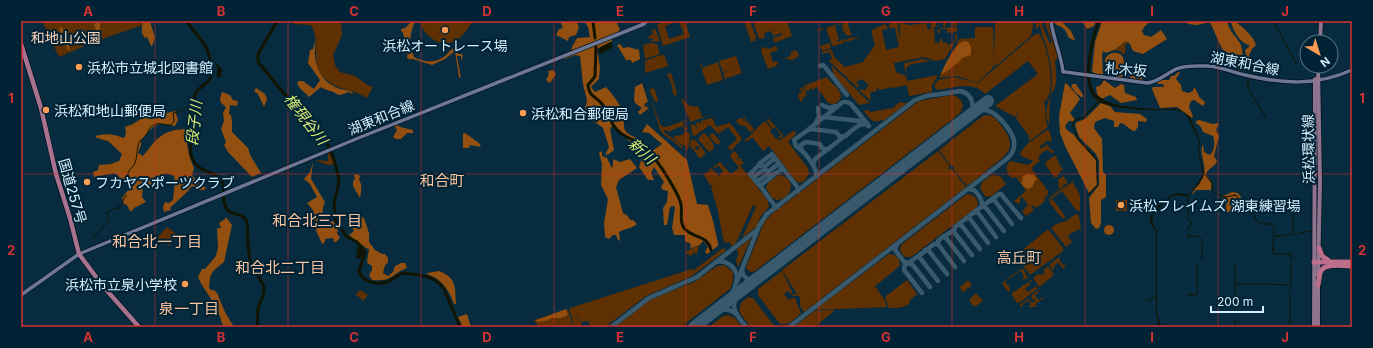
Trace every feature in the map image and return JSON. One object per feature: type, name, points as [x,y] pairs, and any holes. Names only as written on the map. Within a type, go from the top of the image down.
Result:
[{"type":"highway","name":"国道257号","points":[[21,44],[41,108],[56,174],[70,218],[79,254],[102,285],[139,327]]},
{"type":"highway","points":[[1319,248],[1325,260],[1334,262]]},
{"type":"highway","points":[[1316,263],[1352,262]]},
{"type":"highway","points":[[1316,263],[1345,264],[1352,266]]},
{"type":"highway","points":[[1318,285],[1320,274],[1324,267],[1352,266]]},
{"type":"main road","name":"湖東和合線","points":[[21,295],[79,254],[333,149],[644,24],[647,21]]},
{"type":"main road","name":"札木坂","points":[[1051,21],[1063,72],[1148,83],[1157,81],[1179,68]]},
{"type":"main road","points":[[1319,34],[1320,21]]},
{"type":"main road","name":"湖東和合線","points":[[1179,68],[1209,66],[1276,81],[1316,81],[1334,78],[1352,70]]},
{"type":"main road","name":"浜松環状線","points":[[1314,327],[1316,263],[1316,74]]},
{"type":"main road","name":"浜松環状線","points":[[1316,81],[1320,179],[1319,248],[1316,263],[1318,285],[1318,327]]},
{"type":"green space","name":"和地山公園","points":[[42,21],[141,21],[143,25],[96,41],[59,57]]},
{"type":"green space","points":[[341,21],[342,35],[333,55],[335,65],[340,72],[355,76],[369,86],[373,87],[367,98],[333,85],[322,75],[316,61],[316,40],[311,25],[295,24],[290,22]]},
{"type":"green space","name":"浜松オートレース場","points":[[420,21],[473,21],[466,32],[459,38],[451,43],[445,43],[434,40],[429,36],[422,27]]},
{"type":"green space","points":[[664,21],[679,21],[685,21],[690,37],[663,46],[657,25]],"holes":[[[679,21],[684,34],[669,39],[665,26]]]},
{"type":"green space","points":[[744,21],[750,21],[756,37],[755,41],[751,42]]},
{"type":"green space","points":[[753,21],[787,21],[792,36],[774,43],[773,38],[782,35],[782,33],[773,36],[771,31],[764,33],[764,38],[759,39]]},
{"type":"green space","points":[[844,21],[847,21],[852,33],[850,36],[846,35],[843,31],[842,26]]},
{"type":"green space","points":[[897,21],[900,40],[900,25],[898,21],[929,21],[901,23],[909,25],[927,23],[927,29],[931,29],[930,21],[957,21],[957,26],[950,26],[953,25],[953,22],[946,22],[946,26],[943,26],[943,22],[936,22],[936,26],[938,27],[934,27],[935,43],[940,42],[940,39],[942,39],[943,43],[947,42],[947,45],[953,43],[955,34],[957,35],[957,38],[945,59],[936,61],[924,57],[894,63],[896,72],[906,76],[907,81],[938,75],[932,85],[932,92],[909,96],[907,85],[879,90],[876,88],[877,91],[870,92],[870,100],[859,90],[862,89],[864,91],[869,85],[862,79],[856,82],[859,86],[858,88],[829,61],[832,59],[830,52],[822,54],[822,52],[831,49],[835,58],[845,67],[863,62],[875,45],[872,30],[885,24],[888,29],[882,30],[886,50],[899,47],[895,28],[889,28],[891,22]]},
{"type":"green space","points":[[995,21],[1034,21],[1031,36],[996,66],[994,64],[993,68],[978,82],[957,76],[939,78],[959,39],[975,38],[975,27],[993,27],[994,57]]},
{"type":"green space","points":[[1036,21],[1041,21],[1050,44],[1052,42],[1044,21],[1049,21],[1058,57],[1055,61],[1056,84],[1050,96],[1052,89],[1051,70],[1040,25],[1036,30]]},
{"type":"green space","points":[[840,23],[840,25],[835,25],[839,40],[837,40],[837,42],[851,37],[859,37],[846,42],[843,41],[844,43],[834,46],[832,45],[826,28]]},
{"type":"green space","points":[[957,27],[957,32],[947,33],[947,29],[940,29],[940,34],[937,31],[940,28]]},
{"type":"green space","points":[[655,29],[660,41],[650,42],[653,40],[652,38],[649,39],[648,37],[653,34],[651,30]]},
{"type":"green space","points":[[824,29],[831,48],[822,51],[820,46],[829,43]]},
{"type":"green space","points":[[1038,33],[1047,51],[1051,77],[1050,91],[1046,102],[1045,100],[1044,102],[1048,127],[1026,144],[1029,141],[1029,136],[1016,118],[1019,112],[1015,117],[995,106],[1038,74],[1028,61],[985,94],[975,87],[969,86],[937,90],[934,86],[938,80],[954,77],[978,83]]},
{"type":"green space","points":[[1126,41],[1128,42],[1124,45],[1126,49],[1124,55],[1120,51],[1114,50]]},
{"type":"green space","points":[[651,43],[657,44],[660,54],[645,59],[643,45]]},
{"type":"green space","points":[[776,46],[778,50],[770,53],[773,62],[777,61],[778,64],[768,69],[761,51],[762,48],[766,47],[768,49]]},
{"type":"green space","points":[[796,50],[799,55],[798,57],[792,60],[787,59],[786,57],[791,56],[790,53]]},
{"type":"green space","points":[[664,54],[668,66],[645,73],[645,61]]},
{"type":"green space","points":[[736,56],[742,73],[725,79],[723,73],[733,70],[723,72],[719,61]]},
{"type":"green space","points":[[922,59],[932,61],[908,66],[906,69],[906,74],[905,63]]},
{"type":"green space","points":[[701,62],[702,68],[718,62],[723,80],[707,85],[700,64]]},
{"type":"green space","points":[[831,65],[870,103],[859,105],[834,75]]},
{"type":"green space","points":[[671,73],[677,93],[676,96],[674,95],[667,74]]},
{"type":"green space","points":[[827,77],[839,91],[841,96],[840,100],[834,104],[828,103],[817,87],[813,90],[811,88],[809,90],[810,93],[808,90],[805,92],[807,95],[801,102],[798,95],[808,86],[799,92],[800,89],[805,85]]},
{"type":"green space","points":[[654,88],[658,100],[656,103],[649,90]]},
{"type":"green space","points":[[951,95],[959,98],[962,102],[963,106],[960,113],[755,271],[751,272],[746,269],[763,225],[773,213],[919,101]]},
{"type":"green space","points":[[1050,97],[1049,125],[1047,119],[1047,108]]},
{"type":"green space","points":[[651,98],[660,124],[663,127],[686,120],[686,123],[685,121],[683,122],[685,128],[688,127],[685,131],[683,126],[672,130],[671,132],[668,132],[667,130],[663,131],[683,147],[683,149],[662,133]]},
{"type":"green space","points":[[681,98],[688,105],[698,106],[702,117],[711,115],[690,122]]},
{"type":"green space","points":[[898,103],[907,103],[883,121],[872,120],[864,111],[868,110],[870,112],[893,108]]},
{"type":"green space","points":[[986,115],[992,116],[998,121],[1010,140],[1009,150],[1002,159],[967,186],[954,170],[954,166],[950,165],[939,150]]},
{"type":"green space","points":[[743,117],[754,129],[751,132],[745,126],[739,125],[736,120],[742,118],[750,127]]},
{"type":"green space","points":[[711,118],[713,119],[716,127],[730,123],[741,137],[741,140],[732,150],[728,147],[737,139],[728,127],[718,134],[710,125],[695,136],[692,135],[691,125],[694,124],[697,129],[696,123],[698,122],[701,124],[701,121]]},
{"type":"green space","points":[[768,118],[783,135],[782,138],[779,137],[781,135],[775,127],[773,129],[767,121]]},
{"type":"green space","points":[[765,121],[772,129],[770,131],[776,139],[779,138],[779,141],[793,131],[796,132],[788,142],[808,168],[809,173],[805,181],[799,183],[795,180],[769,146],[763,151],[753,138],[746,142],[745,141]]},
{"type":"green space","points":[[1049,130],[1052,140],[1050,142],[1048,140],[1040,146],[1041,149],[1047,144],[1050,149],[1055,152],[1052,153],[1047,150],[1043,152],[1038,157],[1040,161],[1034,165],[1032,169],[1048,191],[1048,194],[1044,202],[1036,208],[1030,204],[1034,210],[1026,216],[1022,211],[1028,205],[1022,197],[1020,199],[1020,203],[1018,204],[1014,201],[1026,191],[1016,177],[1011,178],[1007,171],[1007,164],[1011,161],[1028,165],[1033,161],[1021,156],[1020,154],[1028,144]]},
{"type":"green space","points":[[686,131],[690,134],[689,147],[686,151],[686,146],[680,144],[673,137],[684,134]]},
{"type":"green space","points":[[703,133],[710,139],[714,146],[714,148],[709,152],[698,139]]},
{"type":"green space","points":[[712,133],[720,141],[719,144],[716,144],[709,136]]},
{"type":"green space","points":[[693,139],[705,152],[702,157],[699,158],[693,149],[695,148],[697,150],[700,148],[698,146],[692,149],[690,145],[691,140]]},
{"type":"green space","points":[[733,151],[736,152],[739,157],[737,158],[740,158],[744,163],[740,165],[768,201],[769,207],[761,216],[756,227],[742,238],[756,207],[753,205],[736,243],[732,246],[729,242],[724,243],[717,207],[711,188],[713,186],[710,185],[704,175],[707,171],[708,173],[709,172],[711,168],[719,176],[723,171],[719,166],[715,169],[713,167],[720,162],[731,174],[739,168],[730,156]]},
{"type":"green space","points":[[938,151],[949,165],[949,169],[953,170],[966,187],[804,312],[800,306],[799,296],[793,296],[788,291],[784,294],[789,300],[795,298],[801,313],[794,320],[788,323],[779,323],[758,295],[758,289],[782,271],[793,295],[797,294],[782,270]]},
{"type":"green space","points":[[329,152],[334,164],[328,165],[315,160],[328,161]]},
{"type":"green space","points":[[1055,155],[1065,172],[1062,170],[1057,175],[1059,177],[1054,177],[1045,164]]},
{"type":"green space","points":[[779,175],[789,180],[791,188],[787,196],[777,200],[772,198],[766,188],[768,183]]},
{"type":"green space","points":[[992,175],[1000,176],[1006,184],[992,196],[986,197],[980,187],[983,181]]},
{"type":"green space","points":[[1063,176],[1067,181],[1067,184],[1063,185],[1046,200],[1059,188],[1058,180]]},
{"type":"green space","points":[[1073,181],[1074,182],[1072,184],[1074,184],[1080,195],[1080,211],[1076,210],[1062,191],[1049,201],[1048,200],[1064,187],[1066,188],[1065,187]]},
{"type":"green space","points":[[967,194],[976,198],[978,202],[977,207],[911,257],[905,257],[902,254],[900,248],[902,244]]},
{"type":"green space","points":[[1052,200],[1065,216],[1065,219],[1062,218],[1049,202]]},
{"type":"green space","name":"浜松フレイムズ 湖東練習場","points":[[1116,200],[1127,200],[1127,211],[1116,211]]},
{"type":"green space","points":[[1078,214],[1081,231],[1079,229],[1068,235],[1072,242],[1066,247],[1051,228],[1056,224],[1066,221]]},
{"type":"green space","points":[[167,227],[178,235],[169,246],[164,242],[159,242],[156,239]]},
{"type":"green space","points":[[1047,230],[1050,231],[1063,248],[1063,251],[1030,275],[1016,255]]},
{"type":"green space","points":[[751,238],[738,267],[736,260],[739,253],[737,252],[737,249]]},
{"type":"green space","points":[[699,246],[697,254],[693,253],[691,256],[685,253],[693,247]]},
{"type":"green space","points":[[723,248],[726,250],[692,276],[646,296],[605,327],[591,327],[588,321],[582,322],[576,316],[571,316],[569,311],[570,308],[692,269],[694,270]]},
{"type":"green space","points":[[889,254],[897,257],[900,265],[875,286],[884,299],[887,307],[815,310]]},
{"type":"green space","points":[[1059,257],[1059,260],[1064,266],[1066,266],[1063,269],[1058,262],[1053,268],[1053,271],[1049,265],[1052,265],[1051,263]]},
{"type":"green space","points":[[724,265],[733,272],[733,281],[730,289],[681,327],[615,327],[650,300],[696,281],[717,266]]},
{"type":"green space","points":[[1048,266],[1054,275],[1039,287],[1033,278],[1038,274],[1042,275],[1044,273],[1044,269]]},
{"type":"green space","points":[[1021,269],[1023,269],[1028,278],[1023,280],[1022,278],[1024,278],[1022,272],[1020,271],[1005,282],[1009,285],[1010,291],[1008,292],[1002,283]]},
{"type":"green space","points":[[907,280],[917,294],[909,301],[910,303],[908,305],[889,308],[885,298],[886,296]]},
{"type":"green space","points":[[968,280],[972,285],[967,289],[966,288],[963,293],[960,287]]},
{"type":"green space","points":[[1030,280],[1032,281],[1029,283],[1031,286],[1029,285],[1025,289],[1028,292],[1036,286],[1037,289],[1017,303],[1011,294]]},
{"type":"green space","points":[[360,290],[368,295],[363,301],[355,295]]},
{"type":"green space","points":[[1038,290],[1039,291],[1035,296],[1039,300],[1043,297],[1044,298],[1035,304],[1037,307],[1028,307],[1031,304],[1028,300],[1022,307],[1020,306],[1028,298],[1032,303],[1036,300],[1033,300],[1031,296]]},
{"type":"green space","points":[[976,293],[983,301],[976,306],[973,306],[969,300]]},
{"type":"green space","points":[[748,297],[753,298],[775,327],[750,327],[739,311],[741,303]]},
{"type":"green space","points":[[567,309],[572,321],[569,327],[556,327],[555,324],[550,327],[539,327],[534,320]]},
{"type":"green space","points":[[814,311],[834,311],[814,327],[794,327]]},
{"type":"green space","points":[[728,315],[735,318],[742,327],[709,327],[723,316]]},
{"type":"green space","points":[[573,316],[582,322],[581,327],[570,327],[573,321]]},
{"type":"shaded area","points":[[100,21],[100,39],[99,40],[94,24]]},
{"type":"shaded area","points":[[143,21],[150,21],[155,38],[152,46],[147,37],[145,38],[142,34]]},
{"type":"shaded area","points":[[412,21],[415,21],[411,34],[410,48],[414,57],[422,60],[434,61],[442,58],[455,48],[458,50],[458,54],[463,55],[461,62],[461,56],[457,56],[461,78],[459,77],[455,51],[445,59],[432,65],[407,58],[408,51],[401,29],[405,28]]},
{"type":"shaded area","points":[[560,21],[576,21],[579,27],[576,35],[569,37],[568,41],[556,35],[559,29],[563,28]]},
{"type":"shaded area","points":[[584,21],[616,21],[620,30],[611,38],[612,41],[597,49],[600,67],[599,79],[591,87],[595,92],[606,87],[622,109],[625,131],[637,138],[632,144],[614,124],[610,129],[614,150],[605,155],[609,147],[603,128],[591,119],[585,109],[587,100],[583,84],[580,56],[575,55],[565,59],[563,57],[571,54],[572,47],[577,38],[590,37],[588,27]]},
{"type":"shaded area","points":[[1053,21],[1061,21],[1071,31],[1075,40],[1070,39],[1066,31]]},
{"type":"shaded area","points":[[1082,21],[1096,21],[1094,26],[1087,29]]},
{"type":"shaded area","points":[[1102,21],[1152,21],[1143,29],[1142,31],[1144,35],[1151,37],[1161,30],[1167,39],[1143,54],[1133,51],[1130,44],[1126,41],[1114,50],[1106,53],[1103,51],[1103,75],[1095,74],[1092,71],[1095,42]]},
{"type":"shaded area","points":[[1186,21],[1227,21],[1241,46],[1243,57],[1242,71],[1239,71],[1237,63],[1232,62],[1231,55],[1222,49],[1210,22],[1197,25],[1188,24]]},
{"type":"shaded area","points":[[1231,21],[1236,21],[1248,32],[1255,42],[1256,45],[1249,55],[1249,61],[1254,65],[1252,68],[1248,66],[1245,50],[1249,47],[1249,45],[1243,42],[1237,35]]},
{"type":"shaded area","points":[[62,27],[70,49],[68,50],[59,28]]},
{"type":"shaded area","points":[[315,41],[316,62],[323,77],[335,87],[350,91],[353,94],[348,92],[338,95],[321,87],[309,97],[299,87],[297,83],[299,81],[303,81],[314,89],[320,80],[308,63],[310,50],[313,49]]},
{"type":"shaded area","points":[[964,41],[968,42],[971,47],[971,55],[962,58],[958,63],[941,75],[953,51]]},
{"type":"shaded area","points":[[611,42],[613,47],[601,54],[599,53],[599,48]]},
{"type":"shaded area","points":[[620,44],[623,48],[628,47],[639,50],[640,59],[632,63],[631,60],[626,60],[617,45]]},
{"type":"shaded area","points":[[1112,53],[1121,54],[1123,57],[1124,64],[1122,77],[1112,77],[1112,69],[1106,68],[1105,59]]},
{"type":"shaded area","points":[[215,62],[223,70],[221,72],[222,76],[217,78],[217,67]]},
{"type":"shaded area","points":[[553,70],[556,74],[550,83],[546,80],[549,74],[548,71]]},
{"type":"shaded area","points":[[1141,72],[1143,78],[1141,80],[1130,78],[1130,76]]},
{"type":"shaded area","points":[[1180,72],[1176,79],[1181,85],[1182,91],[1188,93],[1193,91],[1195,88],[1200,98],[1205,102],[1203,106],[1194,100],[1191,101],[1189,107],[1193,116],[1192,118],[1177,107],[1160,108],[1152,89],[1153,87],[1164,87],[1163,84],[1157,83],[1162,80],[1169,80],[1171,76],[1174,76]]},
{"type":"shaded area","points":[[1104,80],[1115,88],[1121,84],[1124,85],[1125,93],[1136,97],[1137,100],[1121,103],[1110,95],[1101,98],[1097,94],[1096,87],[1101,85]]},
{"type":"shaded area","points":[[642,83],[648,102],[645,103],[644,106],[649,108],[640,115],[638,112],[642,108],[635,103],[634,99],[635,87]]},
{"type":"shaded area","points":[[1065,83],[1080,99],[1070,113],[1075,120],[1069,121],[1065,126],[1066,129],[1074,135],[1096,160],[1097,185],[1089,193],[1060,133],[1059,116]]},
{"type":"shaded area","points":[[1076,84],[1083,97],[1075,92],[1071,86]]},
{"type":"shaded area","points":[[256,88],[265,94],[267,99],[264,107],[258,94],[254,91]]},
{"type":"shaded area","points":[[222,92],[230,95],[233,100],[238,101],[237,106],[230,105],[229,114],[231,115],[232,121],[232,132],[248,148],[250,155],[261,173],[252,177],[228,152],[224,145],[226,142],[221,129],[224,121],[223,113],[226,107],[221,103],[220,99]]},
{"type":"shaded area","points":[[1094,92],[1109,102],[1120,105],[1143,108],[1175,109],[1182,111],[1190,117],[1200,141],[1199,152],[1204,174],[1199,184],[1188,196],[1173,195],[1153,214],[1152,220],[1157,232],[1157,312],[1161,327],[1159,327],[1156,312],[1156,232],[1150,217],[1152,213],[1170,196],[1175,193],[1189,194],[1199,181],[1203,174],[1198,152],[1199,141],[1184,113],[1175,110],[1146,110],[1116,107],[1099,102],[1084,118],[1075,121],[1073,125],[1078,138],[1097,159],[1098,185],[1089,195],[1088,194],[1097,185],[1096,160],[1077,139],[1072,125],[1074,120],[1083,117],[1098,101],[1091,94]]},
{"type":"shaded area","points":[[1101,103],[1110,106],[1115,112],[1140,114],[1147,119],[1146,122],[1138,121],[1138,127],[1135,131],[1120,123],[1118,127],[1114,127],[1114,121],[1105,118],[1095,122],[1094,128],[1102,139],[1103,172],[1106,175],[1106,197],[1101,200],[1101,223],[1099,228],[1096,229],[1091,223],[1089,198],[1099,185],[1099,161],[1096,154],[1079,137],[1075,125],[1077,122],[1085,119]]},
{"type":"shaded area","points":[[161,111],[167,113],[175,111],[178,120],[175,126],[159,124],[152,128],[141,140],[138,153],[143,156],[162,135],[180,129],[189,129],[187,144],[194,168],[192,175],[206,188],[204,190],[199,190],[192,186],[170,208],[171,210],[164,212],[163,207],[165,202],[169,203],[173,200],[175,181],[174,176],[166,173],[160,178],[154,177],[151,186],[143,186],[142,197],[146,202],[130,211],[127,205],[124,204],[122,198],[134,181],[132,182],[120,178],[115,173],[94,177],[93,172],[98,170],[99,165],[111,164],[119,161],[122,154],[108,141],[95,136],[110,134],[124,138],[126,134],[125,127],[147,115],[153,117],[158,116],[158,112]]},
{"type":"shaded area","points":[[1199,120],[1213,124],[1219,123],[1216,130],[1219,136],[1214,156],[1217,161],[1206,174],[1212,183],[1211,190],[1196,190],[1192,195],[1202,180],[1204,174],[1202,146],[1203,145],[1204,152],[1210,155],[1214,146],[1213,136],[1203,132],[1201,127],[1196,123],[1196,121]]},
{"type":"shaded area","points":[[396,124],[400,127],[413,130],[413,133],[407,133],[401,139],[396,139],[393,137],[397,130],[394,125]]},
{"type":"shaded area","points":[[647,124],[687,160],[697,204],[708,205],[718,246],[707,254],[705,252],[708,246],[703,241],[700,245],[690,248],[691,244],[685,241],[685,235],[674,235],[672,228],[674,206],[670,207],[667,225],[664,225],[663,208],[667,202],[668,191],[663,190],[661,187],[664,182],[654,167],[651,173],[654,180],[648,180],[639,167],[646,146],[652,151],[662,144],[649,133],[642,132]]},
{"type":"shaded area","points":[[465,133],[479,143],[481,147],[470,145],[469,148],[463,148],[463,134]]},
{"type":"shaded area","points":[[602,151],[602,156],[607,158],[612,168],[613,159],[620,162],[630,159],[637,168],[619,180],[616,187],[623,213],[637,224],[619,232],[620,241],[616,235],[613,235],[609,239],[605,237],[604,223],[608,199],[601,185],[602,164],[599,153]]},
{"type":"shaded area","points":[[313,162],[311,179],[325,202],[323,211],[325,219],[330,222],[333,221],[338,228],[337,233],[340,238],[336,242],[334,242],[333,238],[325,239],[325,242],[322,244],[315,228],[313,210],[307,203],[317,197],[310,184],[304,179],[310,172]]},
{"type":"shaded area","points":[[356,174],[360,176],[360,198],[353,186],[353,181],[355,179],[354,175]]},
{"type":"shaded area","points":[[1027,174],[1034,175],[1037,179],[1032,187],[1028,189],[1021,183],[1023,180],[1022,177]]},
{"type":"shaded area","points":[[1232,192],[1238,193],[1243,200],[1242,212],[1225,212],[1227,202],[1221,197]]},
{"type":"shaded area","points":[[353,214],[364,218],[369,233],[369,242],[375,250],[385,254],[388,258],[388,263],[385,265],[383,273],[388,276],[393,272],[395,266],[401,263],[405,263],[407,268],[388,279],[372,280],[369,275],[372,270],[372,266],[367,262],[369,249],[349,235],[354,231],[348,220]]},
{"type":"shaded area","points":[[226,217],[232,225],[224,262],[213,271],[210,277],[209,288],[217,293],[225,312],[234,327],[224,327],[214,304],[198,277],[202,269],[205,269],[216,256],[218,248],[217,229],[221,228],[219,223]]},
{"type":"shaded area","points":[[1107,225],[1111,225],[1113,226],[1113,234],[1107,235],[1104,232],[1104,228]]},
{"type":"shaded area","points":[[358,245],[362,251],[361,259],[356,258]]},
{"type":"shaded area","points":[[439,271],[452,280],[455,288],[456,304],[454,304],[450,294],[441,282],[427,274]]},
{"type":"shaded area","points":[[566,309],[568,315],[561,318],[536,321],[537,320]]},
{"type":"shaded area","points":[[467,314],[471,327],[463,327],[458,317]]},
{"type":"waterway","name":"段子川","points":[[187,21],[206,48],[210,58],[212,72],[210,79],[199,89],[194,97],[195,121],[190,148],[192,158],[201,169],[217,176],[220,179],[224,189],[224,201],[226,208],[230,212],[241,216],[246,220],[248,229],[248,249],[251,265],[262,282],[264,289],[259,304],[256,327]]},
{"type":"waterway","name":"権現谷川","points":[[277,21],[258,54],[258,62],[292,103],[316,126],[328,145],[334,159],[339,182],[334,203],[336,221],[347,237],[357,242],[365,253],[359,270],[360,274],[366,280],[374,283],[383,283],[404,273],[431,278],[440,284],[444,289],[460,327]]},
{"type":"waterway","name":"新川","points":[[593,21],[595,38]]},
{"type":"waterway","points":[[1093,93],[1090,86],[1089,68],[1091,47],[1099,21]]},
{"type":"waterway","points":[[1273,21],[1284,41]]},
{"type":"waterway","points":[[1285,43],[1296,63]]},
{"type":"waterway","name":"新川","points":[[596,47],[595,76],[588,85],[590,92],[600,101],[619,132],[638,143],[662,168],[678,196],[681,205],[682,225],[691,234],[706,241],[711,250]]},
{"type":"waterway","points":[[1247,77],[1248,88]]},
{"type":"waterway","points":[[1249,90],[1266,118]]},
{"type":"waterway","points":[[133,185],[128,173],[134,166],[139,143],[145,137],[150,128],[156,124],[172,124],[174,121],[173,113],[179,112],[187,107],[190,109],[195,108]]},
{"type":"waterway","points":[[1203,172],[1212,183],[1212,191],[1219,195]]},
{"type":"waterway","points":[[114,209],[119,208],[126,195]]},
{"type":"waterway","points":[[1220,196],[1225,197],[1236,195],[1240,209],[1243,212]]},
{"type":"waterway","points":[[1188,196],[1188,215]]},
{"type":"waterway","points":[[108,220],[107,212],[112,210]]},
{"type":"waterway","points":[[1244,211],[1253,212],[1256,220]]},
{"type":"waterway","points":[[1293,213],[1293,233]]},
{"type":"waterway","points":[[1256,220],[1260,224],[1267,224]]},
{"type":"waterway","points":[[1188,230],[1192,222]]},
{"type":"waterway","points":[[92,239],[107,223]]},
{"type":"waterway","points":[[1268,224],[1272,224],[1274,226],[1274,236]]},
{"type":"waterway","points":[[1305,232],[1312,231]]},
{"type":"waterway","points":[[1300,233],[1305,232]]},
{"type":"waterway","points":[[1188,233],[1188,237],[1199,236],[1201,240]]},
{"type":"waterway","points":[[1292,235],[1296,234]]},
{"type":"waterway","points":[[1283,235],[1290,235]]},
{"type":"waterway","points":[[1275,236],[1282,236]]},
{"type":"waterway","points":[[1273,239],[1274,254],[1290,254]]},
{"type":"waterway","points":[[1202,246],[1202,259]]},
{"type":"waterway","points":[[1291,254],[1291,260]]},
{"type":"waterway","points":[[1197,265],[1197,281]]},
{"type":"waterway","points":[[1235,265],[1235,270]]},
{"type":"waterway","points":[[1291,265],[1291,274]]},
{"type":"waterway","points":[[1291,275],[1291,283]]},
{"type":"waterway","points":[[1235,276],[1235,282]]},
{"type":"waterway","points":[[1197,283],[1197,288]]},
{"type":"waterway","points":[[1235,283],[1235,292]]},
{"type":"waterway","points":[[1237,284],[1260,284]]},
{"type":"waterway","points":[[1261,284],[1289,285]]},
{"type":"waterway","points":[[1290,290],[1291,285]]},
{"type":"waterway","points":[[1193,295],[1197,294],[1197,290]]},
{"type":"waterway","points":[[1188,295],[1193,295]]},
{"type":"waterway","points":[[1235,295],[1235,301]]},
{"type":"waterway","points":[[1290,295],[1290,304]]},
{"type":"waterway","points":[[1147,301],[1155,296]]},
{"type":"waterway","points":[[1290,306],[1290,324]]},
{"type":"waterway","points":[[1159,324],[1163,327]]},
{"type":"waterway","points":[[1290,326],[1301,327]]},
{"type":"taxiway","points":[[820,66],[823,65],[825,67],[847,95]]},
{"type":"taxiway","points":[[737,282],[759,226],[767,214],[915,100],[926,96],[961,91],[971,98],[972,109],[968,116]]},
{"type":"taxiway","points":[[809,129],[843,102],[851,104],[869,126]]},
{"type":"taxiway","points":[[822,105],[829,108],[836,106]]},
{"type":"taxiway","points":[[816,122],[819,117],[818,108]]},
{"type":"taxiway","points":[[789,327],[1008,158],[1014,148],[1014,141],[1011,133],[993,113],[985,110],[974,112]]},
{"type":"taxiway","points":[[824,117],[860,121]]},
{"type":"taxiway","points":[[813,165],[815,159],[859,125],[865,124],[868,126]]},
{"type":"taxiway","points":[[816,177],[813,165],[806,155],[796,146],[794,140],[811,129],[836,132],[840,137],[846,136]]},
{"type":"taxiway","points":[[801,150],[801,145],[806,142],[820,144],[822,148],[829,149]]},
{"type":"taxiway","points":[[781,167],[781,170],[771,176],[760,163],[772,154],[798,188],[798,191]]},
{"type":"taxiway","points":[[764,168],[776,159]]},
{"type":"taxiway","points":[[768,173],[779,164]]},
{"type":"taxiway","points":[[761,185],[759,185],[750,174],[759,165],[762,166]]},
{"type":"taxiway","points":[[755,180],[755,176],[763,170],[766,170]]},
{"type":"taxiway","points":[[758,184],[758,181],[766,175],[769,175]]},
{"type":"taxiway","points":[[773,176],[761,185],[761,187],[777,207]]},
{"type":"taxiway","points":[[938,281],[920,258],[920,255],[934,244],[938,244],[938,241],[944,236],[946,238],[946,235],[953,231],[954,232],[955,227],[982,206],[979,195],[974,190],[969,189]]},
{"type":"taxiway","points":[[981,207],[1001,194],[1021,218]]},
{"type":"taxiway","points":[[990,201],[995,201],[1012,224]]},
{"type":"taxiway","points":[[982,207],[984,206],[986,208],[1004,231]]},
{"type":"taxiway","points":[[974,213],[977,212],[979,214],[996,237]]},
{"type":"taxiway","points":[[966,219],[969,218],[971,220],[988,243]]},
{"type":"taxiway","points":[[958,225],[962,226],[980,249]]},
{"type":"taxiway","points":[[611,327],[649,298],[697,277],[757,230]]},
{"type":"taxiway","points":[[954,232],[972,255]]},
{"type":"taxiway","points":[[946,238],[964,261]]},
{"type":"taxiway","points":[[897,244],[895,250],[905,263],[904,270],[922,293]]},
{"type":"taxiway","points":[[938,244],[955,267]]},
{"type":"taxiway","points":[[925,250],[929,251],[947,274]]},
{"type":"taxiway","points":[[907,264],[921,254]]},
{"type":"taxiway","points":[[716,262],[725,262],[732,266],[735,270],[737,278],[734,289],[723,305]]},
{"type":"taxiway","points":[[904,262],[913,265],[930,287]]},
{"type":"taxiway","points":[[742,270],[744,276],[748,279],[756,279],[759,277]]},
{"type":"taxiway","points":[[741,291],[735,301],[734,309],[746,327]]},
{"type":"taxiway","points":[[712,314],[724,310],[730,310],[736,314]]},
{"type":"runway","points":[[694,327],[988,101]]},
{"type":"place","name":"浜松オートレース場","points":[[445,30]]},
{"type":"place","name":"浜松市立城北図書館","points":[[79,67]]},
{"type":"place","name":"浜松和地山郵便局","points":[[46,110]]},
{"type":"place","name":"浜松和合郵便局","points":[[523,113]]},
{"type":"place","name":"フカヤスポーツクラブ","points":[[87,182]]},
{"type":"place","name":"浜松フレイムズ 湖東練習場","points":[[1121,205]]},
{"type":"place","name":"浜松市立泉小学校","points":[[185,284]]},
{"type":"district","name":"和合町","points":[[442,180]]},
{"type":"district","name":"和合北三丁目","points":[[317,220]]},
{"type":"district","name":"和合北一丁目","points":[[157,241]]},
{"type":"district","name":"高丘町","points":[[1019,257]]},
{"type":"district","name":"和合北二丁目","points":[[280,267]]},
{"type":"district","name":"泉一丁目","points":[[189,308]]}]
